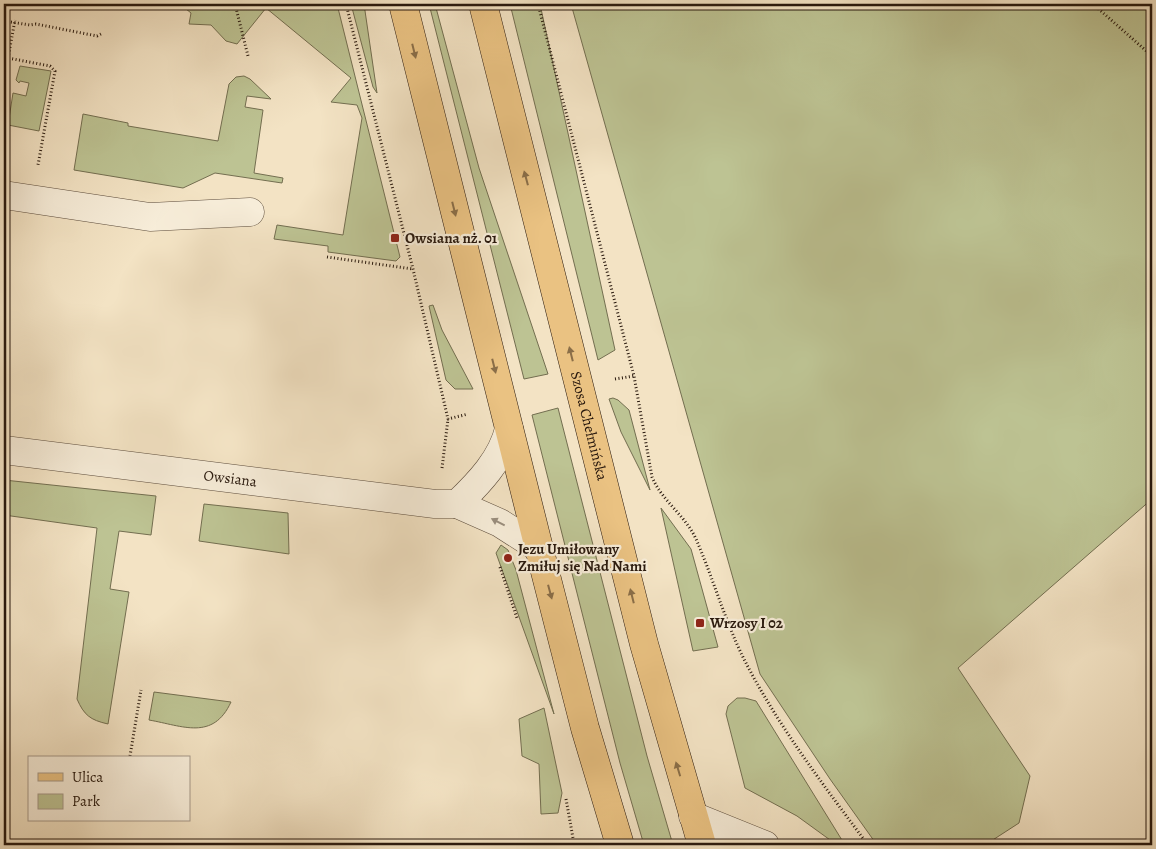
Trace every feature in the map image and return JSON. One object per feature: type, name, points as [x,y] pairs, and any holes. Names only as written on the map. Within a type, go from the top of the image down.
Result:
[{"type":"main road","points":[[402,4],[585,728],[620,845]]},
{"type":"main road","name":"Szosa Chełmińska","points":[[482,4],[641,634],[702,845]]},
{"type":"street","points":[[4,195],[150,217],[250,212]]},
{"type":"street","points":[[457,504],[486,474],[503,445],[509,429]]},
{"type":"street","name":"Owsiana","points":[[4,450],[436,504],[457,504],[500,523],[539,548]]},
{"type":"street","points":[[693,816],[765,845]]},
{"type":"path","points":[[235,4],[248,56]]},
{"type":"path","points":[[538,4],[634,376],[652,477],[657,490],[675,509],[695,536],[746,664],[783,728],[868,845]]},
{"type":"path","points":[[1093,4],[1152,56]]},
{"type":"path","points":[[4,21],[30,26],[36,24],[97,36],[101,34]]},
{"type":"path","points":[[4,85],[15,22]]},
{"type":"path","points":[[8,58],[50,66],[55,73],[31,200]]},
{"type":"path","points":[[327,257],[413,269]]},
{"type":"path","points":[[130,756],[141,690]]},
{"type":"green space","points":[[180,4],[337,4],[400,257],[396,261],[328,252],[328,246],[274,239],[277,225],[343,235],[362,118],[357,105],[331,102],[351,78],[266,8],[237,44],[226,41],[211,25],[189,24],[191,13]]},
{"type":"green space","points":[[351,4],[364,4],[377,93],[373,87]]},
{"type":"green space","points":[[429,4],[435,4],[479,168],[548,374],[524,379]]},
{"type":"green space","points":[[510,4],[540,4],[615,350],[598,360]]},
{"type":"green space","points":[[571,4],[1152,4],[1152,499],[958,668],[1030,776],[1019,823],[985,845],[877,845],[830,779],[760,674]]},
{"type":"green space","points":[[20,66],[51,71],[39,131],[8,125],[13,93],[26,96],[29,83],[20,81],[19,83],[16,80]]},
{"type":"green space","points":[[244,76],[250,79],[271,99],[247,96],[245,107],[263,110],[254,173],[283,178],[282,183],[215,173],[183,188],[74,170],[83,114],[128,123],[128,126],[218,141],[229,84],[236,77]]},
{"type":"green space","points":[[433,305],[442,330],[473,389],[455,389],[446,380],[429,306]]},
{"type":"green space","points":[[613,398],[629,410],[650,490],[621,432],[609,399]]},
{"type":"green space","points":[[558,408],[647,756],[673,845],[644,845],[620,763],[532,415]]},
{"type":"green space","points":[[4,480],[156,496],[151,535],[119,531],[110,589],[129,592],[108,724],[88,716],[77,699],[97,528],[4,515]]},
{"type":"green space","points":[[204,504],[288,513],[289,554],[199,541]]},
{"type":"green space","points":[[661,508],[691,549],[718,647],[693,651]]},
{"type":"green space","points":[[501,545],[508,550],[516,570],[554,714],[496,553]]},
{"type":"green space","points":[[154,692],[231,702],[224,714],[215,722],[196,728],[185,727],[149,720]]},
{"type":"green space","points":[[737,698],[756,701],[845,845],[837,845],[797,816],[745,788],[726,714],[728,706]]},
{"type":"green space","points":[[544,708],[562,793],[558,813],[541,814],[539,764],[522,756],[519,719]]},
{"type":"place","name":"Owsiana nż. 01","points":[[395,238]]},
{"type":"place","name":"Jezu Umiłowany Zmiłuj się Nad Nami","points":[[508,558]]},
{"type":"place","name":"Wrzosy I 02","points":[[700,623]]}]
